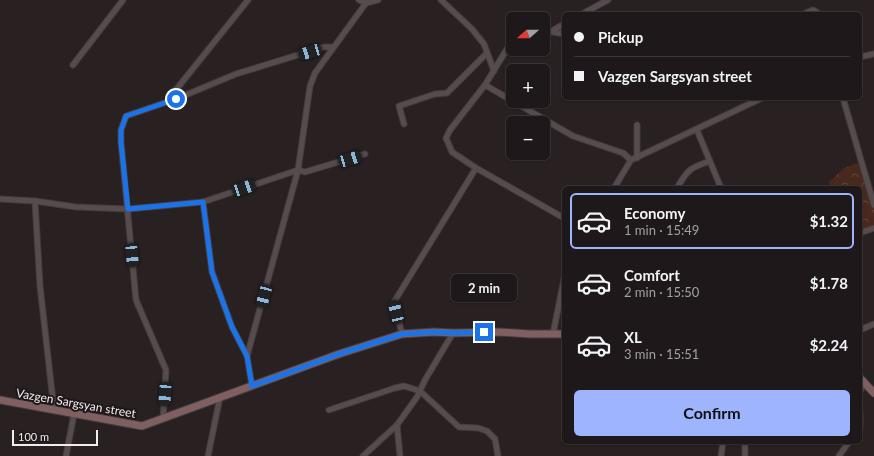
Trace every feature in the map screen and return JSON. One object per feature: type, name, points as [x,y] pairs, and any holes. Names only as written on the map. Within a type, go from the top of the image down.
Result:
[{"type":"street","points":[[72,65],[123,0]]},
{"type":"street","points":[[176,99],[175,91],[248,0]]},
{"type":"street","points":[[359,0],[366,3],[378,0]]},
{"type":"street","points":[[441,0],[472,30],[484,44],[494,71]]},
{"type":"street","points":[[586,12],[608,0]]},
{"type":"street","points":[[247,356],[298,170],[310,86],[315,73],[366,3]]},
{"type":"street","points":[[552,31],[562,25]]},
{"type":"street","points":[[552,31],[562,34]]},
{"type":"street","points":[[163,418],[166,370],[136,300],[121,142],[121,130],[126,116],[176,99],[236,74],[324,47],[334,47]]},
{"type":"street","points":[[506,51],[485,85],[450,130],[446,138],[452,152],[476,168],[562,217]]},
{"type":"street","points":[[404,124],[399,106],[435,94],[447,93],[487,53]]},
{"type":"street","points":[[862,57],[874,54]]},
{"type":"street","points":[[485,85],[573,136],[623,154],[631,160]]},
{"type":"street","points":[[615,186],[631,160],[758,100]]},
{"type":"street","points":[[844,100],[874,205]]},
{"type":"street","points":[[636,124],[637,158]]},
{"type":"street","points":[[697,130],[720,186]]},
{"type":"street","points":[[0,199],[35,201],[76,207],[128,209],[203,202],[298,170],[305,172],[365,154]]},
{"type":"street","points":[[678,186],[688,170],[697,165],[710,161]]},
{"type":"street","points":[[402,334],[394,302],[476,168]]},
{"type":"street","points":[[35,201],[40,286],[54,410]]},
{"type":"street","points":[[203,202],[212,272],[232,327],[247,356],[252,386]]},
{"type":"street","points":[[862,232],[874,228]]},
{"type":"street","points":[[553,334],[562,290]]},
{"type":"street","points":[[862,329],[874,324]]},
{"type":"street","name":"Vazgen Sargsyan street","points":[[0,400],[142,426],[339,354],[402,334],[434,332],[562,334]]},
{"type":"street","points":[[364,456],[397,424],[420,391],[453,333]]},
{"type":"street","points":[[863,381],[874,393]]},
{"type":"street","points":[[329,410],[404,386],[420,391],[459,427],[478,428],[487,431],[495,439],[498,456]]},
{"type":"street","points":[[208,456],[220,397]]},
{"type":"street","points":[[66,456],[74,414]]},
{"type":"street","points":[[397,424],[400,456]]},
{"type":"street","points":[[722,456],[723,444]]},
{"type":"street","points":[[745,444],[745,456]]},
{"type":"street","points":[[839,456],[848,444]]},
{"type":"green space","points":[[858,163],[874,208],[874,226],[862,230],[862,186],[828,186],[830,185],[829,182],[844,168]]},
{"type":"route","points":[[176,99],[126,116],[121,130],[121,142],[128,209],[203,202],[212,272],[232,327],[247,356],[252,386],[339,354],[402,334],[434,332],[484,332]]}]
